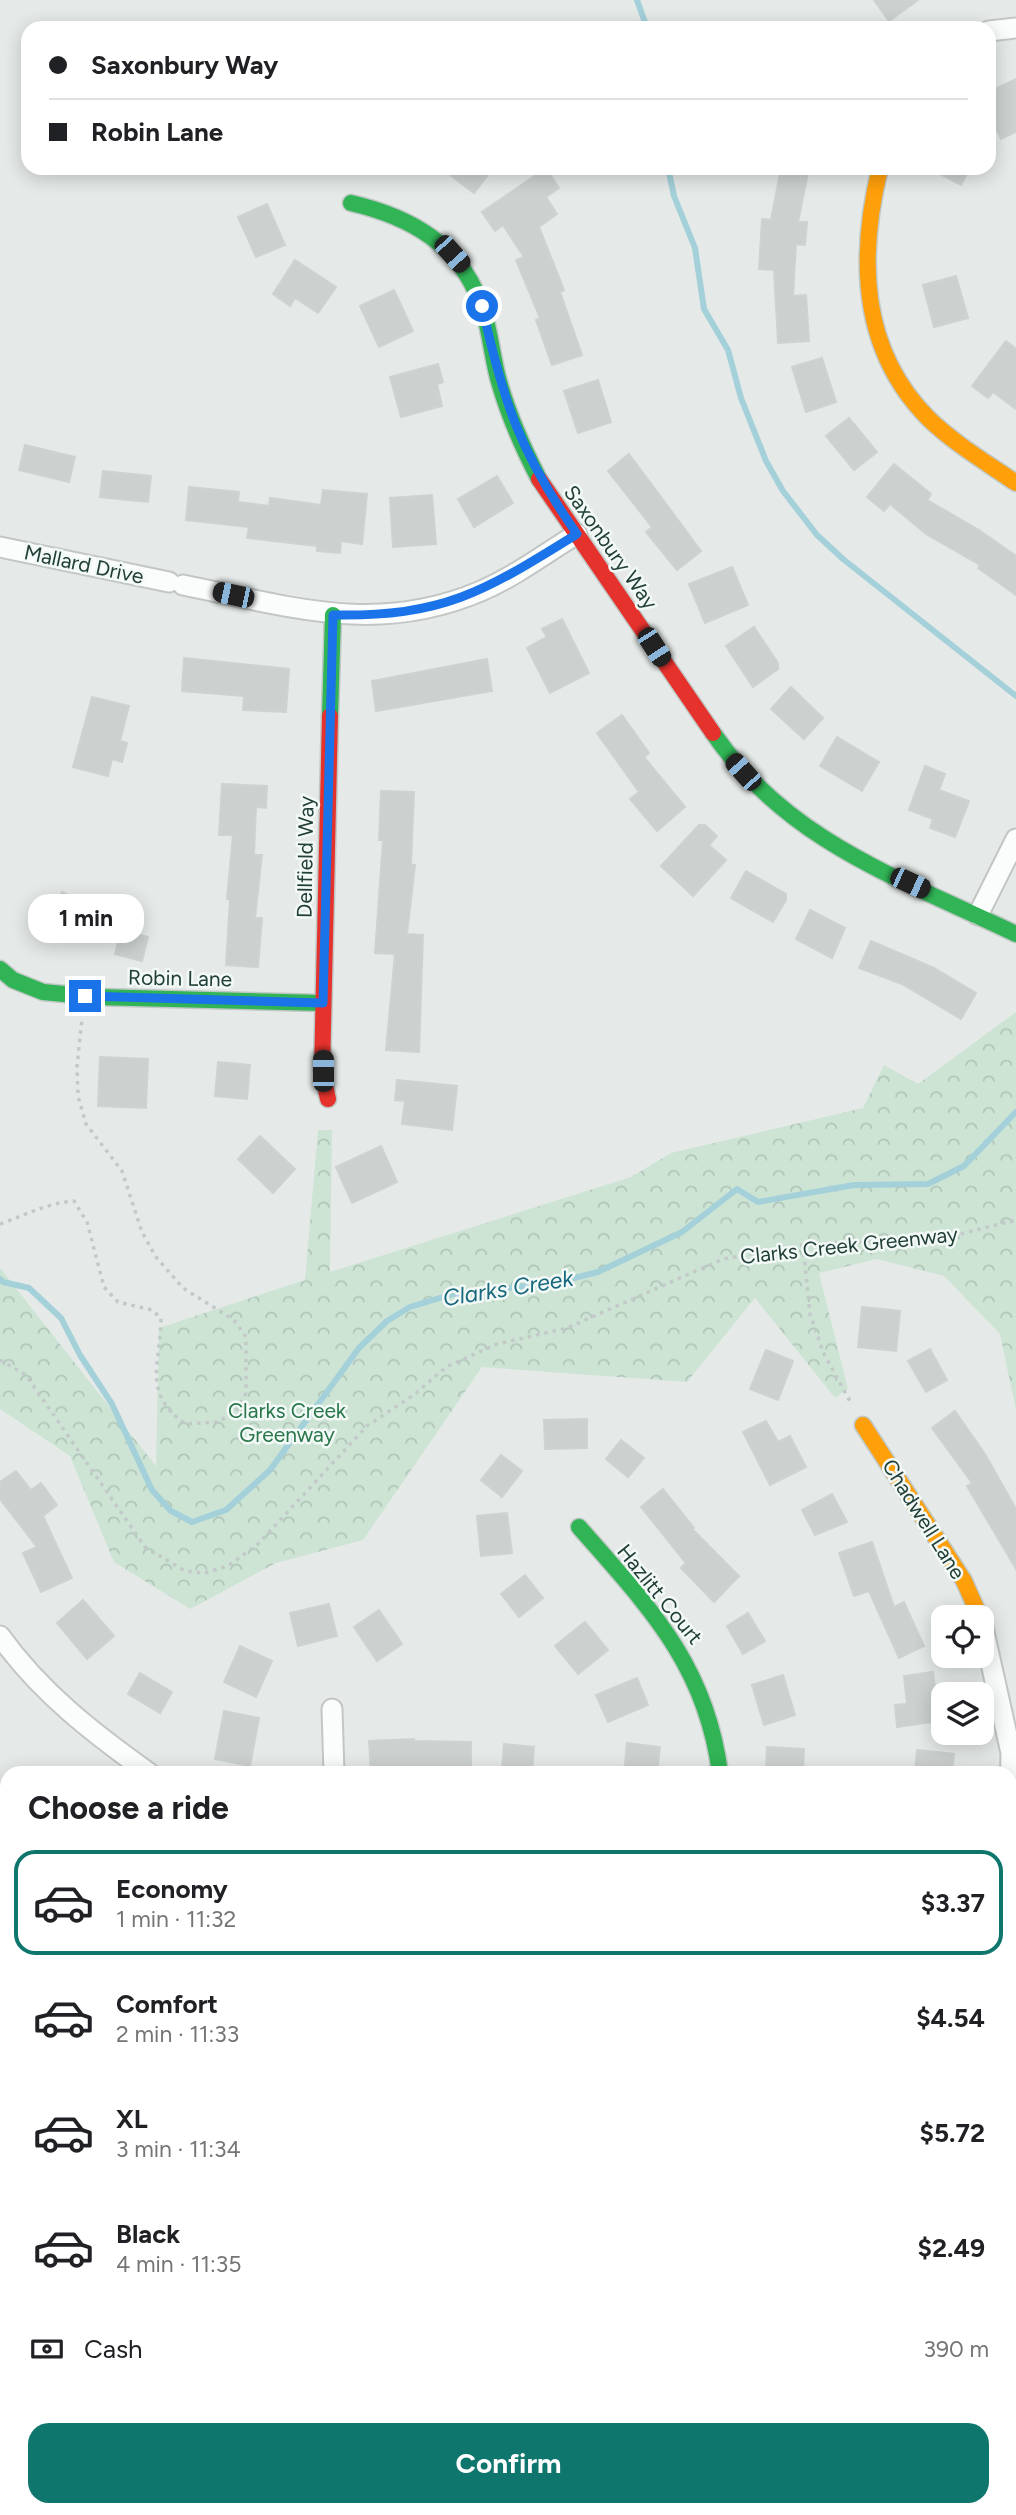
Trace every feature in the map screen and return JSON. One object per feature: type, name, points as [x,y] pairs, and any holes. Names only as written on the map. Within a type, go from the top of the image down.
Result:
[{"type":"street","points":[[996,31],[1016,28]]},
{"type":"street","points":[[878,175],[869,210],[864,246],[867,297],[884,354],[898,381],[929,419],[1016,483]]},
{"type":"street","name":"Saxonbury Way","points":[[351,203],[384,211],[420,227],[442,244],[461,265],[482,306],[500,386],[519,438],[538,477],[729,756],[758,789],[806,829],[839,849],[1016,933]]},
{"type":"street","name":"Mallard Drive","points":[[0,547],[333,615],[406,613],[444,604],[496,584],[577,534]]},
{"type":"street","name":"Dellfield Way","points":[[328,1099],[323,1071],[323,1003],[333,615]]},
{"type":"street","points":[[978,915],[1016,839]]},
{"type":"street","name":"Robin Lane","points":[[0,969],[13,980],[43,992],[85,996],[323,1003]]},
{"type":"street","name":"Chadwell Lane","points":[[863,1425],[964,1581],[975,1605]]},
{"type":"street","name":"Hazlitt Court","points":[[579,1527],[664,1627],[689,1663],[703,1691],[714,1725],[719,1766]]},
{"type":"street","points":[[0,1636],[42,1688],[67,1712],[140,1766]]},
{"type":"street","points":[[992,1668],[1011,1753],[1011,1766]]},
{"type":"street","points":[[332,1709],[334,1766]]},
{"type":"path","points":[[0,1224],[51,1203],[74,1201],[87,1222],[104,1287],[118,1302],[152,1310],[161,1318],[156,1390],[162,1403],[184,1424],[218,1422],[236,1411],[246,1393],[246,1337],[234,1320],[183,1288],[156,1257],[142,1232],[122,1171],[86,1124],[78,1096],[77,1066],[85,996]]},
{"type":"path","name":"Clarks Creek Greenway","points":[[0,1360],[26,1375],[145,1547],[185,1571],[205,1573],[228,1566],[258,1544],[367,1426],[415,1394],[446,1367],[497,1344],[567,1328],[723,1259],[803,1245],[948,1237],[1016,1220]]},
{"type":"path","points":[[803,1245],[810,1314],[823,1352],[863,1425]]},
{"type":"green space","name":"Clarks Creek Greenway","points":[[1016,1012],[1016,1410],[1000,1334],[944,1276],[877,1259],[819,1273],[848,1389],[835,1398],[755,1298],[687,1382],[482,1367],[363,1540],[276,1563],[190,1609],[114,1562],[70,1456],[0,1409],[0,1268],[156,1466],[159,1328],[305,1280],[318,1130],[332,1130],[330,1272],[631,1177],[671,1153],[863,1108],[884,1065],[918,1084]]},
{"type":"building","points":[[874,0],[918,0],[889,21]]},
{"type":"building","points":[[1016,79],[1016,132],[1001,139],[996,128],[996,89]]},
{"type":"building","points":[[450,175],[488,175],[474,193]]},
{"type":"building","points":[[536,175],[551,175],[559,188],[546,197],[557,214],[539,227],[564,290],[560,292],[582,355],[552,365],[536,320],[540,318],[516,260],[524,257],[503,225],[495,231],[482,212]]},
{"type":"building","points":[[780,175],[808,175],[798,222],[807,222],[805,245],[796,244],[793,296],[806,295],[809,341],[778,343],[774,270],[759,269],[762,219],[771,220]]},
{"type":"building","points":[[942,175],[966,175],[961,185]]},
{"type":"building","points":[[267,204],[285,245],[256,257],[238,217]]},
{"type":"building","points":[[295,260],[336,287],[318,313],[295,298],[290,306],[273,294]]},
{"type":"building","points":[[956,276],[968,318],[934,327],[923,285]]},
{"type":"building","points":[[394,290],[413,331],[379,347],[360,306]]},
{"type":"building","points":[[1006,341],[1016,349],[1016,409],[993,392],[988,398],[972,386]]},
{"type":"building","points":[[822,358],[836,402],[806,412],[792,367]]},
{"type":"building","points":[[438,364],[443,382],[437,384],[442,406],[401,417],[390,377]]},
{"type":"building","points":[[598,380],[611,422],[578,433],[564,391]]},
{"type":"building","points":[[849,418],[877,452],[854,470],[826,436]]},
{"type":"building","points":[[25,445],[75,457],[69,482],[19,470]]},
{"type":"building","points":[[629,454],[701,551],[677,570],[646,532],[652,527],[608,471]]},
{"type":"building","points":[[894,464],[931,494],[927,500],[979,530],[1016,556],[1016,595],[978,568],[980,565],[926,534],[890,504],[884,511],[867,497]]},
{"type":"building","points":[[103,471],[151,476],[148,502],[100,497]]},
{"type":"building","points":[[497,476],[513,503],[474,527],[458,499]]},
{"type":"building","points":[[189,487],[239,492],[238,502],[269,506],[270,498],[321,505],[323,490],[367,494],[362,544],[341,541],[340,553],[317,551],[317,546],[247,538],[249,527],[186,520]]},
{"type":"building","points":[[432,495],[436,544],[393,547],[390,498]]},
{"type":"building","points":[[732,567],[748,605],[705,623],[689,584]]},
{"type":"building","points":[[562,619],[589,673],[550,693],[527,648],[547,637],[542,629]]},
{"type":"building","points":[[754,627],[778,663],[778,669],[753,687],[726,646]]},
{"type":"building","points":[[184,658],[289,669],[286,712],[243,710],[244,696],[182,691]]},
{"type":"building","points":[[487,659],[492,691],[376,711],[372,681]]},
{"type":"building","points":[[791,687],[823,718],[804,739],[771,709]]},
{"type":"building","points":[[92,697],[129,706],[120,741],[127,743],[122,762],[112,759],[108,776],[73,767]]},
{"type":"building","points":[[622,715],[649,753],[644,757],[685,807],[657,831],[630,799],[639,792],[597,733]]},
{"type":"building","points":[[837,737],[879,762],[862,791],[820,766]]},
{"type":"building","points":[[925,766],[945,774],[939,790],[969,801],[955,837],[930,828],[933,819],[909,810]]},
{"type":"building","points":[[222,784],[267,786],[266,808],[256,807],[254,855],[262,855],[255,918],[262,918],[258,967],[226,965],[230,899],[227,899],[233,835],[219,835]]},
{"type":"building","points":[[381,791],[414,792],[411,865],[415,865],[407,934],[423,935],[419,1052],[386,1050],[395,954],[375,953],[383,840],[379,840]]},
{"type":"building","points":[[699,825],[705,825],[717,836],[709,845],[726,860],[693,896],[661,866]]},
{"type":"building","points":[[746,871],[786,894],[786,900],[773,922],[731,898]]},
{"type":"building","points":[[62,892],[98,910],[87,934],[50,916]]},
{"type":"building","points":[[810,910],[845,928],[832,958],[796,939]]},
{"type":"building","points":[[121,930],[148,937],[142,961],[115,954]]},
{"type":"building","points":[[871,941],[934,968],[976,993],[961,1019],[902,984],[859,968]]},
{"type":"building","points":[[100,1057],[148,1059],[146,1108],[98,1106]]},
{"type":"building","points":[[218,1062],[250,1065],[247,1099],[215,1096]]},
{"type":"building","points":[[397,1080],[457,1086],[452,1130],[402,1124],[405,1101],[395,1100]]},
{"type":"building","points":[[260,1136],[295,1169],[273,1193],[238,1159]]},
{"type":"building","points":[[381,1146],[397,1182],[352,1203],[336,1167]]},
{"type":"building","points":[[862,1307],[900,1311],[896,1351],[858,1347]]},
{"type":"building","points":[[930,1349],[947,1380],[926,1392],[908,1361]]},
{"type":"building","points":[[766,1350],[793,1361],[778,1400],[750,1389]]},
{"type":"building","points":[[955,1411],[985,1454],[1016,1509],[1016,1569],[967,1486],[972,1483],[932,1428]]},
{"type":"building","points":[[587,1419],[587,1448],[545,1449],[544,1420]]},
{"type":"building","points":[[766,1421],[778,1442],[790,1436],[806,1467],[770,1485],[743,1432]]},
{"type":"building","points":[[621,1440],[644,1458],[628,1477],[606,1459]]},
{"type":"building","points":[[501,1455],[522,1471],[502,1497],[481,1480]]},
{"type":"building","points":[[16,1471],[31,1490],[41,1483],[57,1505],[43,1516],[72,1578],[41,1592],[23,1553],[37,1547],[0,1499],[0,1482]]},
{"type":"building","points":[[663,1489],[694,1528],[692,1529],[739,1576],[714,1602],[681,1568],[686,1563],[641,1507]]},
{"type":"building","points":[[832,1494],[847,1522],[815,1535],[802,1510]]},
{"type":"building","points":[[507,1513],[512,1553],[481,1556],[477,1516]]},
{"type":"building","points":[[872,1542],[894,1607],[904,1602],[924,1646],[899,1658],[869,1591],[854,1596],[839,1553]]},
{"type":"building","points":[[525,1575],[543,1598],[519,1617],[501,1594]]},
{"type":"building","points":[[83,1600],[114,1636],[87,1659],[57,1623]]},
{"type":"building","points":[[329,1604],[337,1636],[298,1646],[290,1613]]},
{"type":"building","points":[[379,1610],[402,1644],[377,1661],[354,1627]]},
{"type":"building","points":[[748,1613],[765,1641],[743,1654],[727,1626]]},
{"type":"building","points":[[585,1622],[608,1650],[578,1674],[555,1646]]},
{"type":"building","points":[[240,1646],[272,1661],[256,1697],[224,1682]]},
{"type":"building","points":[[933,1672],[931,1722],[897,1727],[895,1705],[907,1704],[904,1676]]},
{"type":"building","points":[[140,1673],[172,1692],[160,1713],[128,1694]]},
{"type":"building","points":[[783,1675],[795,1715],[764,1725],[752,1685]]},
{"type":"building","points":[[637,1678],[648,1705],[608,1722],[596,1695]]},
{"type":"building","points":[[224,1711],[259,1718],[250,1766],[215,1759]]},
{"type":"building","points":[[414,1739],[471,1742],[471,1766],[371,1766],[369,1741]]},
{"type":"building","points":[[627,1743],[660,1747],[658,1766],[625,1766]]},
{"type":"building","points":[[504,1744],[534,1747],[532,1766],[502,1766]]},
{"type":"building","points":[[767,1747],[804,1749],[803,1766],[766,1766]]},
{"type":"building","points":[[917,1750],[954,1754],[953,1766],[916,1766]]},
{"type":"waterway","points":[[637,0],[644,21]]},
{"type":"waterway","points":[[670,175],[674,196],[695,248],[704,309],[728,350],[741,398],[766,461],[783,491],[817,535],[843,559],[1016,696]]},
{"type":"waterway","name":"Clarks Creek","points":[[0,1279],[29,1288],[61,1318],[80,1355],[112,1404],[152,1490],[171,1511],[192,1522],[226,1510],[270,1470],[359,1348],[387,1321],[410,1307],[453,1294],[554,1283],[598,1272],[682,1232],[737,1189],[758,1202],[854,1185],[928,1184],[964,1166],[1016,1112]]},
{"type":"traffic: fast","points":[[351,203],[394,216],[413,226],[431,237],[461,267],[473,285],[482,307],[504,397],[517,433],[539,479]]},
{"type":"traffic: fast","points":[[330,716],[333,615]]},
{"type":"traffic: fast","points":[[713,733],[743,771],[776,803],[812,830],[889,875],[1016,934]]},
{"type":"traffic: fast","points":[[0,969],[13,980],[43,992],[96,997],[323,1003]]},
{"type":"traffic: fast","points":[[579,1527],[650,1611],[687,1668],[702,1700],[713,1734],[719,1766]]},
{"type":"traffic: slow","points":[[879,175],[869,235],[868,269],[870,301],[877,333],[889,363],[906,392],[929,419],[960,445],[1016,483]]},
{"type":"traffic: slow","points":[[863,1425],[964,1581],[975,1605]]},
{"type":"traffic: jam","points":[[539,479],[713,733]]},
{"type":"traffic: jam","points":[[328,1099],[322,1071],[330,716]]},
{"type":"route","points":[[85,996],[323,1003],[329,684],[333,615],[375,616],[406,613],[444,604],[496,584],[577,534],[538,477],[519,438],[500,386],[482,306]]}]
